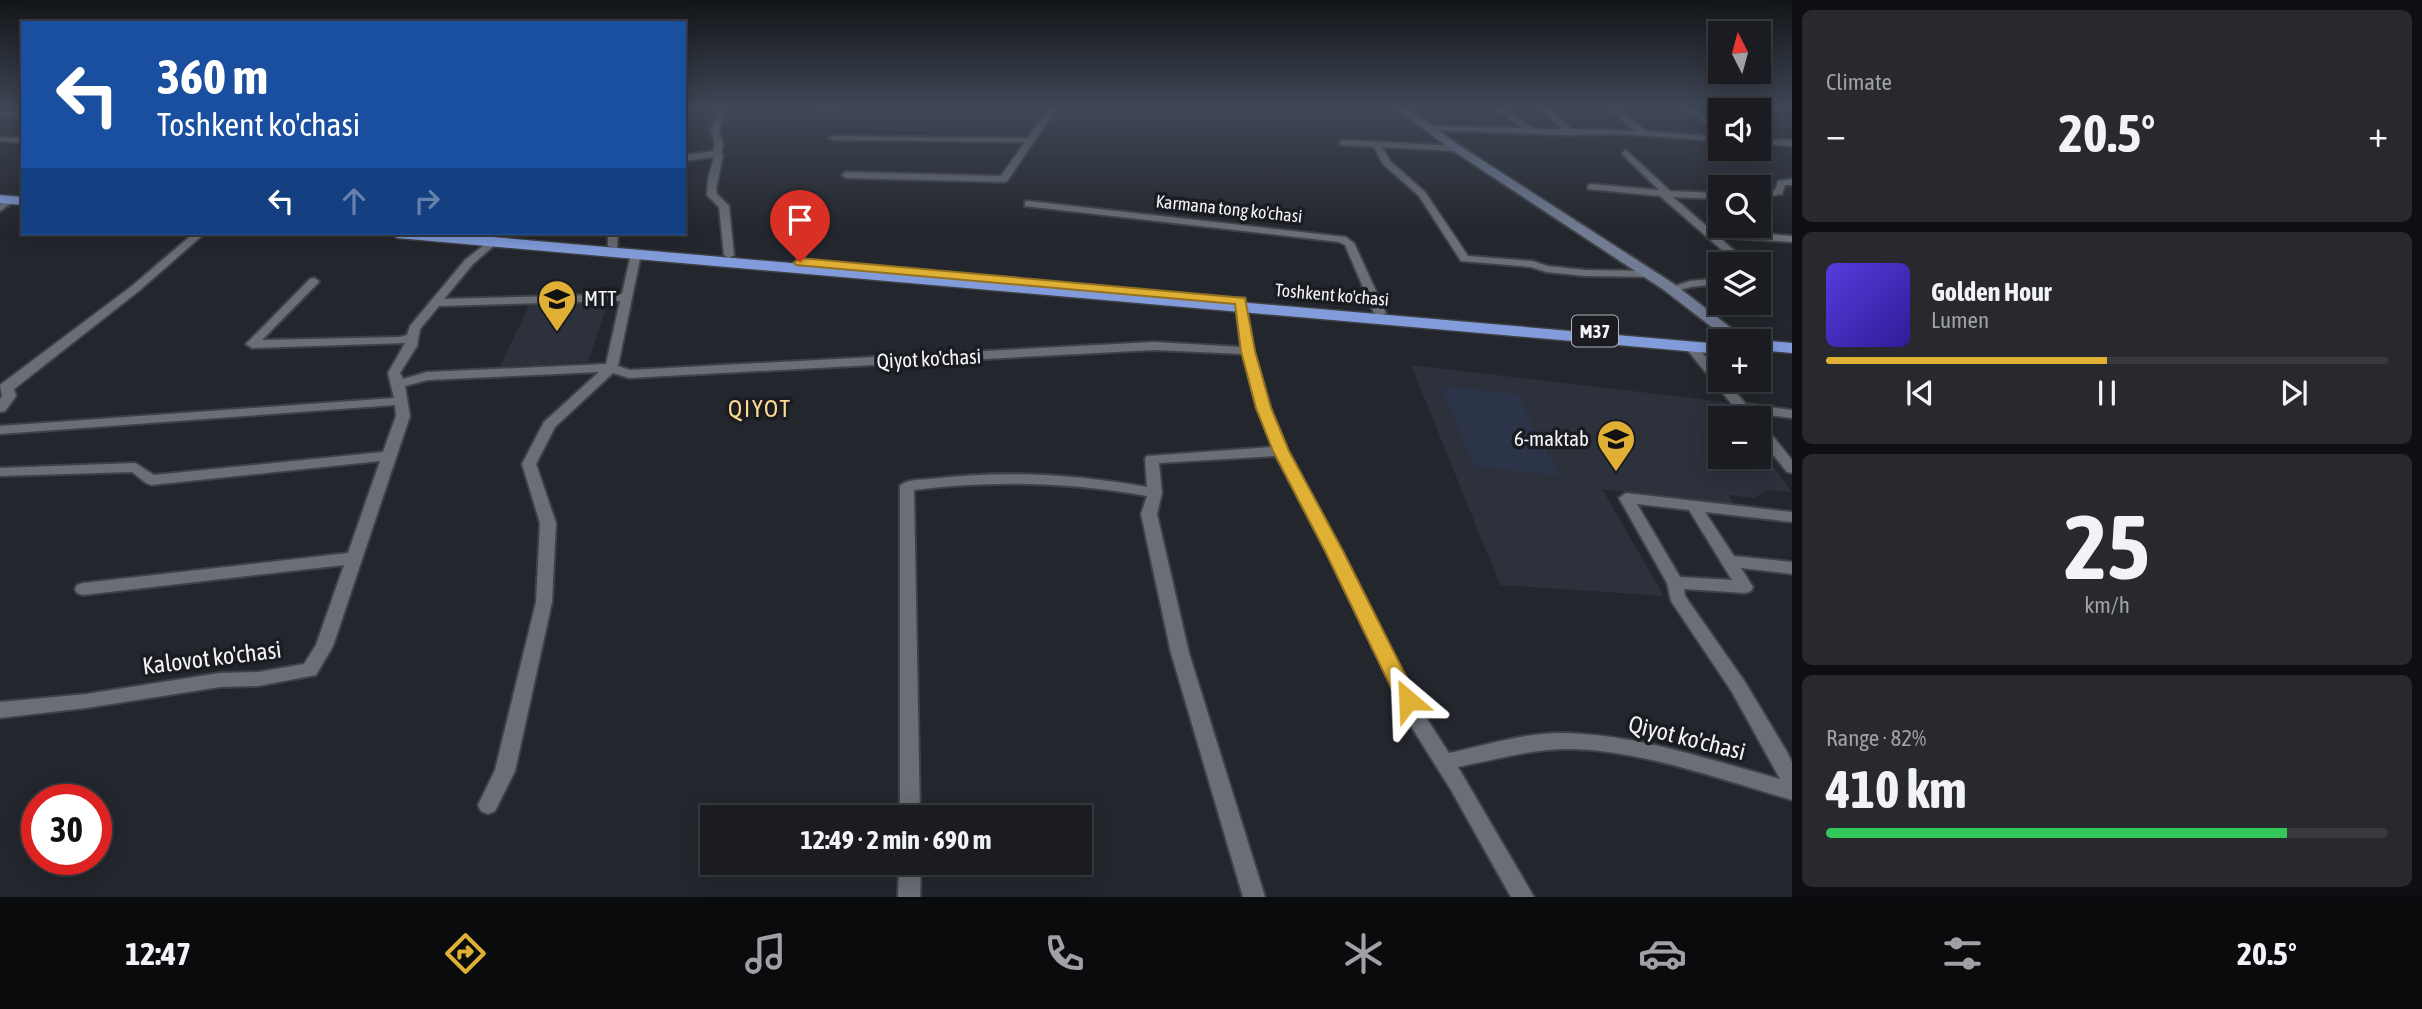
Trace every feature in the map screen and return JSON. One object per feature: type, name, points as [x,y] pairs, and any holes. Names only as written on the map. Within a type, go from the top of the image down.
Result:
[{"type":"highway","name":"Toshkent ko'chasi","points":[[419,235],[1708,341]]},
{"type":"highway","name":"Toshkent ko'chasi","points":[[508,235],[613,239],[729,256],[1708,348]]},
{"type":"highway","points":[[1771,346],[1792,348]]},
{"type":"highway","points":[[1771,354],[1792,355]]},
{"type":"street","points":[[715,154],[717,150]]},
{"type":"street","points":[[846,175],[1004,179],[1023,150]]},
{"type":"street","points":[[1380,150],[1386,162],[1422,194],[1465,259],[1532,264],[1546,269],[1585,273],[1650,274]]},
{"type":"street","points":[[1459,150],[1650,274],[1724,329]]},
{"type":"street","points":[[1626,153],[1708,230]]},
{"type":"street","points":[[686,158],[719,155],[712,176],[712,195],[724,206],[729,256]]},
{"type":"street","points":[[1771,193],[1779,192],[1781,183],[1792,182]]},
{"type":"street","points":[[1591,187],[1708,195]]},
{"type":"street","name":"Karmana tong ko'chasi","points":[[1028,204],[1342,239],[1349,243],[1380,313]]},
{"type":"street","points":[[0,408],[9,396],[3,389],[136,288],[198,235]]},
{"type":"street","points":[[1771,237],[1792,239]]},
{"type":"street","points":[[1714,238],[1729,252]]},
{"type":"street","name":"Kalovot ko'chasi","points":[[0,710],[86,701],[220,680],[258,679],[310,670],[324,646],[403,416],[394,373],[413,337],[414,329],[470,262],[494,242]]},
{"type":"street","points":[[488,805],[505,771],[544,602],[548,523],[529,464],[549,425],[611,368],[636,254]]},
{"type":"street","points":[[314,281],[252,344],[401,341],[413,337]]},
{"type":"street","points":[[1672,289],[1708,282]]},
{"type":"street","points":[[435,303],[626,297]]},
{"type":"street","points":[[1241,304],[1248,351],[1264,408],[1281,451],[1334,551],[1416,718],[1445,762],[1523,897]]},
{"type":"street","name":"Qiyot ko'chasi","points":[[398,384],[427,376],[611,368],[629,374],[1154,346],[1248,351]]},
{"type":"street","points":[[1691,347],[1740,406]]},
{"type":"street","points":[[0,430],[401,401]]},
{"type":"street","points":[[1771,414],[1792,414]]},
{"type":"street","points":[[1771,443],[1792,469]]},
{"type":"street","points":[[1254,897],[1180,653],[1149,514],[1154,493],[1152,458],[1281,451]]},
{"type":"street","points":[[0,472],[135,467],[151,480],[390,456]]},
{"type":"street","points":[[910,805],[907,486],[946,481],[1058,479],[1109,484],[1154,493]]},
{"type":"street","points":[[1792,517],[1626,498],[1675,583],[1678,597],[1731,674],[1779,754],[1792,782]]},
{"type":"street","points":[[1675,583],[1745,587],[1694,506]]},
{"type":"street","points":[[83,589],[356,558]]},
{"type":"street","points":[[1729,561],[1792,568]]},
{"type":"street","name":"Qiyot ko'chasi","points":[[1445,762],[1523,745],[1564,741],[1634,748],[1792,791]]},
{"type":"street","points":[[909,897],[910,875]]},
{"type":"shaded area","name":"MTT","points":[[608,302],[588,362],[500,367],[529,305]]},
{"type":"shaded area","name":"6-maktab","points":[[1411,365],[1726,402],[1729,406],[1708,406],[1708,469],[1771,469],[1771,463],[1792,492],[1767,490],[1755,498],[1728,495],[1734,505],[1602,489],[1664,596],[1500,585]]},
{"type":"shaded area","points":[[1441,386],[1517,394],[1559,476],[1474,466]]},
{"type":"place","name":"MTT","points":[[557,333]]},
{"type":"place","name":"6-maktab","points":[[1616,473]]},
{"type":"district","name":"QIYOT","points":[[760,409]]},
{"type":"route","points":[[800,262],[1241,300],[1243,332],[1248,351],[1264,408],[1281,451],[1408,700]]}]
